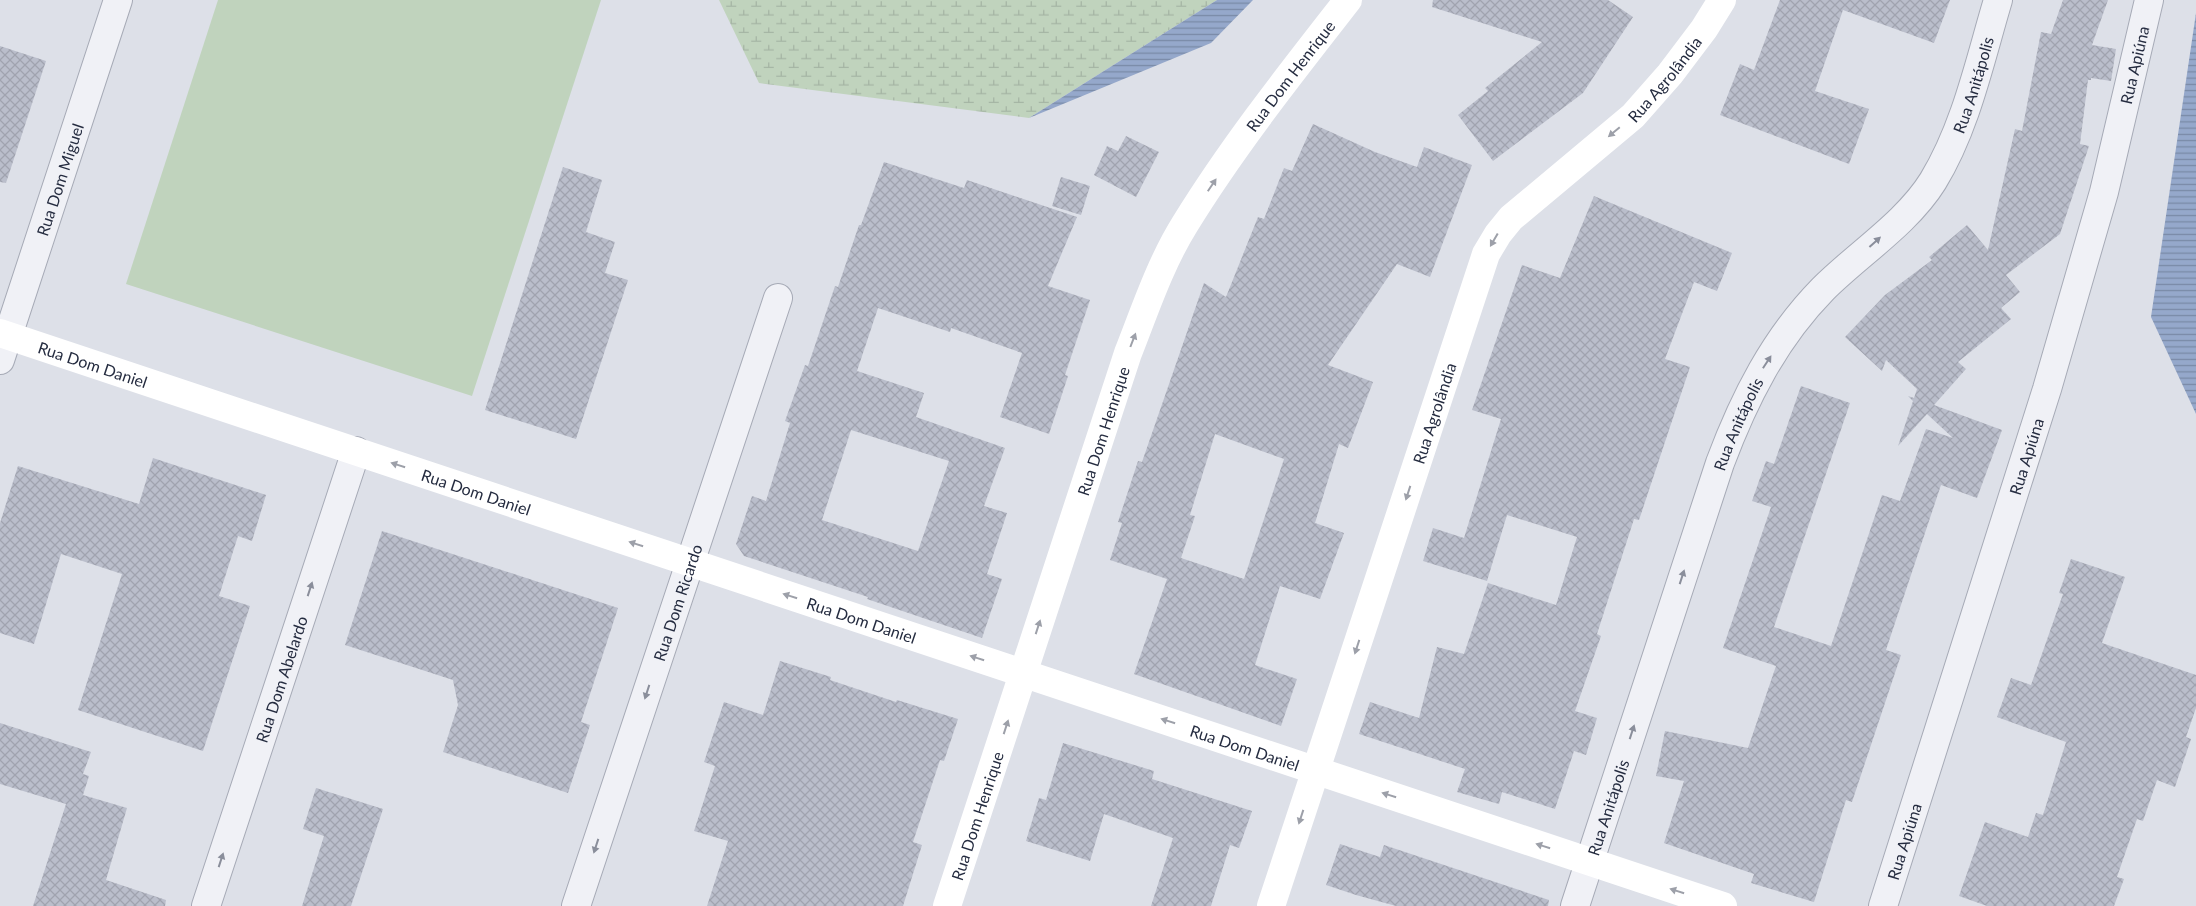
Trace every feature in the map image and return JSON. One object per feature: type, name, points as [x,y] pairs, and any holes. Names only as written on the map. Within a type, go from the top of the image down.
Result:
[{"type":"street","name":"Rua Dom Miguel","points":[[3,343],[118,0]]},
{"type":"street","name":"Rua Dom Henrique","points":[[947,906],[1128,353],[1153,287],[1189,218],[1271,99],[1348,0]]},
{"type":"street","name":"Rua Agrolândia","points":[[1271,906],[1486,254],[1498,234],[1511,218],[1633,116],[1670,74],[1722,0]]},
{"type":"street","name":"Rua Anitápolis","points":[[1575,906],[1720,463],[1736,421],[1762,368],[1791,325],[1823,289],[1908,212],[1932,182],[1950,149],[1998,0]]},
{"type":"street","name":"Rua Apiúna","points":[[1883,906],[2047,389],[2104,192],[2149,0]]},
{"type":"street","name":"Rua Dom Ricardo","points":[[576,906],[778,298]]},
{"type":"street","name":"Rua Dom Daniel","points":[[3,343],[356,451],[1723,906]]},
{"type":"street","name":"Rua Dom Abelardo","points":[[206,906],[356,451]]},
{"type":"green space","points":[[218,0],[601,0],[472,396],[126,284]]},
{"type":"green space","points":[[719,0],[1217,0],[1029,118],[759,83]]},
{"type":"water","points":[[1217,0],[1253,0],[1211,43],[1029,118]]},
{"type":"water","points":[[2196,13],[2196,414],[2151,317]]},
{"type":"building","points":[[1433,0],[1608,0],[1633,17],[1583,93],[1493,161],[1458,115],[1488,91],[1485,88],[1542,42],[1432,7]]},
{"type":"building","points":[[1780,0],[1950,0],[1934,43],[1843,10],[1815,91],[1869,109],[1849,164],[1720,115],[1740,64],[1754,70]]},
{"type":"building","points":[[2063,0],[2108,0],[2092,45],[2116,49],[2111,81],[2091,78],[2091,80],[2088,80],[2080,144],[2089,146],[2060,234],[2006,275],[2020,292],[2001,308],[2011,319],[1958,362],[1966,369],[1934,405],[2002,430],[1977,498],[1941,485],[1886,650],[1901,655],[1852,802],[1846,800],[1814,902],[1751,883],[1754,874],[1664,843],[1684,781],[1656,776],[1665,731],[1748,748],[1776,666],[1723,648],[1771,507],[1752,501],[1766,461],[1774,464],[1801,386],[1850,403],[1774,627],[1831,646],[1882,495],[1900,501],[1926,429],[1953,438],[1927,414],[1898,446],[1913,401],[1908,396],[1914,398],[1917,389],[1886,360],[1882,371],[1845,337],[1885,295],[1932,260],[1929,257],[1967,225],[1988,250],[2015,129],[2022,131],[2041,32],[2051,34]]},
{"type":"building","points":[[0,46],[46,61],[6,183],[0,182]]},
{"type":"building","points":[[1313,124],[1375,152],[1417,167],[1424,147],[1472,165],[1430,277],[1397,264],[1328,365],[1373,382],[1348,448],[1339,444],[1315,523],[1344,533],[1320,599],[1280,586],[1255,665],[1297,679],[1281,726],[1134,674],[1167,579],[1110,560],[1122,523],[1118,522],[1138,461],[1142,462],[1204,283],[1226,297],[1258,217],[1264,219],[1284,168],[1292,171]],"holes":[[[1215,434],[1284,459],[1244,579],[1181,558],[1195,516],[1190,515]]]},
{"type":"building","points":[[1126,136],[1159,152],[1136,197],[1094,175],[1107,146],[1118,151]]},
{"type":"building","points":[[884,162],[964,188],[967,180],[1077,217],[1048,286],[1090,300],[1065,375],[1068,376],[1049,434],[1000,417],[1022,353],[951,328],[950,332],[878,308],[857,371],[924,393],[916,417],[1005,448],[984,506],[1007,513],[987,574],[1002,579],[982,638],[867,599],[868,597],[744,556],[736,544],[752,496],[766,501],[790,423],[785,421],[805,365],[808,366],[835,286],[838,287],[859,225],[861,225]],"holes":[[[851,430],[949,461],[918,551],[822,520]]]},
{"type":"building","points":[[563,167],[602,180],[586,232],[615,242],[605,273],[628,280],[576,439],[485,410]]},
{"type":"building","points":[[1061,177],[1090,186],[1081,215],[1052,206]]},
{"type":"building","points":[[1594,196],[1732,253],[1717,291],[1694,282],[1665,359],[1690,367],[1639,520],[1634,519],[1597,634],[1601,636],[1575,711],[1597,718],[1586,755],[1574,751],[1555,809],[1502,792],[1499,804],[1457,792],[1465,769],[1359,734],[1370,702],[1419,718],[1437,647],[1464,654],[1488,583],[1556,605],[1577,537],[1507,515],[1487,581],[1423,561],[1433,528],[1464,538],[1501,419],[1472,410],[1522,265],[1560,278]]},
{"type":"building","points":[[153,458],[266,495],[252,541],[238,536],[219,596],[250,606],[203,751],[78,710],[122,574],[61,554],[34,644],[0,633],[0,523],[18,466],[139,504]]},
{"type":"building","points":[[382,531],[618,608],[581,722],[590,725],[568,793],[443,752],[458,705],[453,680],[345,645]]},
{"type":"building","points":[[2071,559],[2125,577],[2102,643],[2196,675],[2196,708],[2186,737],[2191,739],[2175,787],[2157,780],[2143,821],[2137,819],[2117,877],[2124,879],[2114,906],[1987,906],[1959,896],[1985,822],[2028,837],[2036,813],[2043,815],[2066,742],[1997,717],[2011,678],[2031,685],[2063,594],[2059,593]]},
{"type":"building","points":[[780,661],[831,677],[830,680],[896,702],[897,700],[958,719],[944,761],[940,760],[913,842],[922,845],[903,906],[707,906],[728,841],[694,831],[715,766],[704,762],[724,702],[763,715]]},
{"type":"building","points":[[0,723],[91,752],[83,774],[89,776],[83,795],[127,808],[106,880],[166,900],[165,906],[33,906],[66,804],[0,784]]},
{"type":"building","points":[[1063,743],[1154,771],[1152,779],[1252,811],[1239,848],[1230,845],[1211,906],[1151,906],[1173,838],[1104,814],[1090,861],[1026,841],[1039,798],[1046,800]]},
{"type":"building","points":[[316,788],[383,809],[351,906],[302,906],[324,836],[303,829]]},
{"type":"building","points":[[1340,844],[1380,857],[1384,845],[1549,900],[1548,906],[1396,906],[1356,895],[1326,885]]}]
